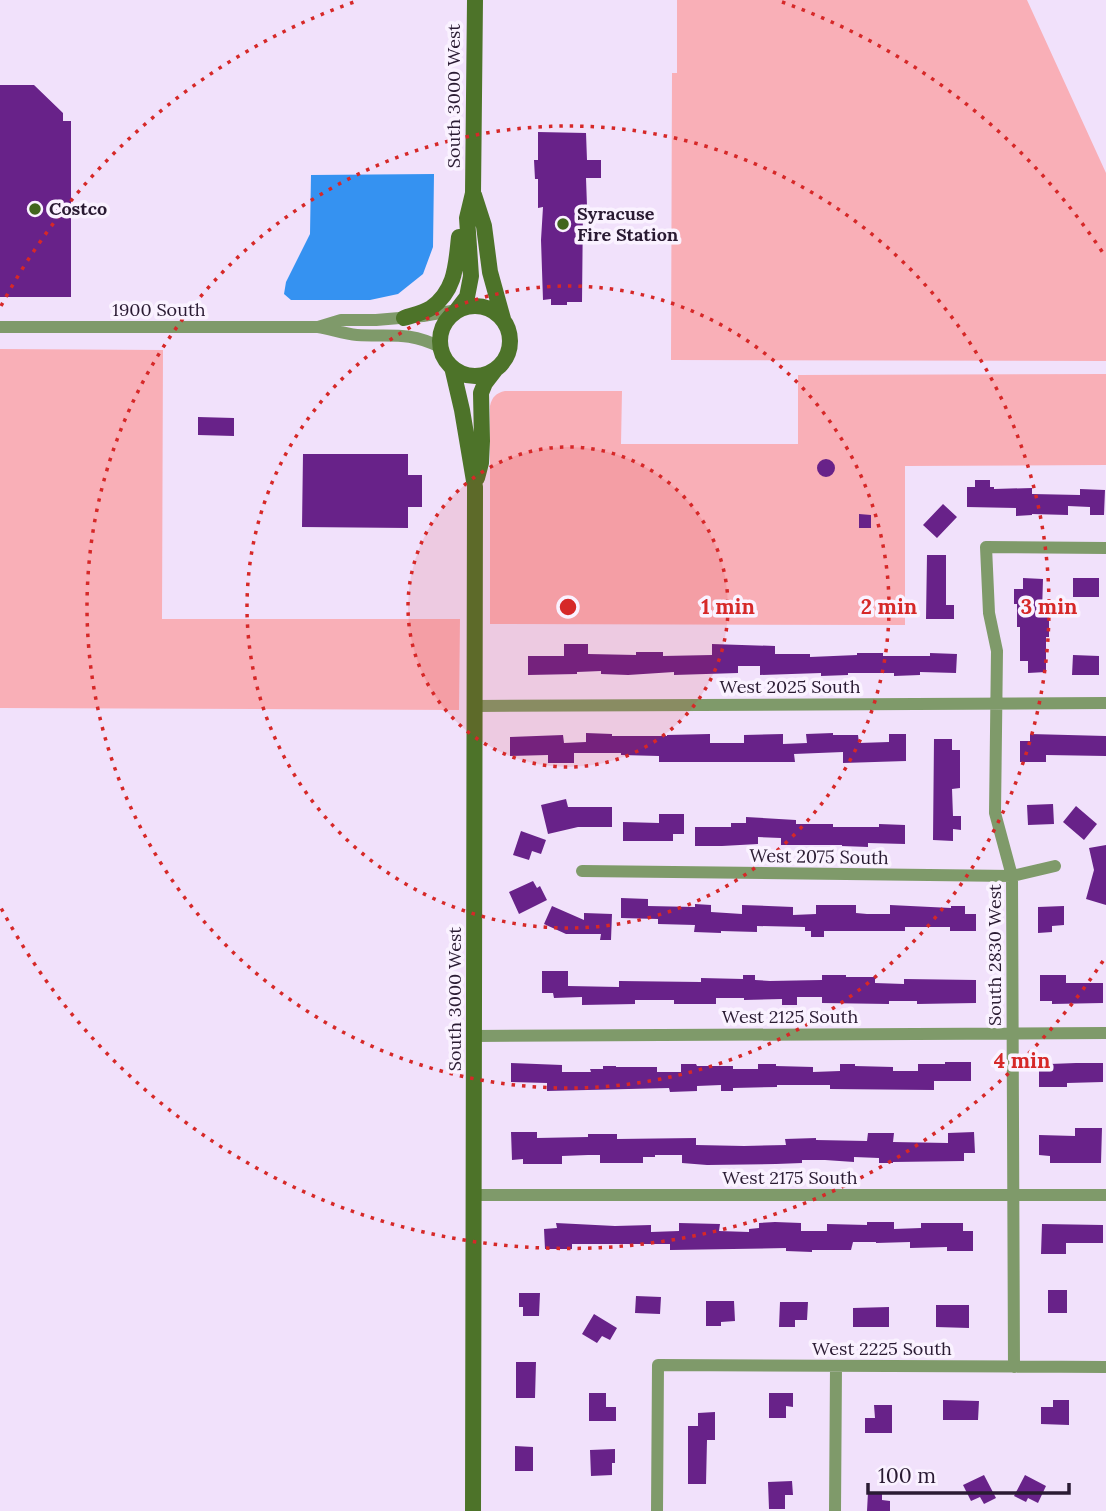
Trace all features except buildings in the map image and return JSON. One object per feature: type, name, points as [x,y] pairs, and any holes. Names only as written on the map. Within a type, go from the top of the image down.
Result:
[{"type":"street","name":"South 3000 West","points":[[457,310],[467,297],[471,276],[467,218],[473,192],[474,0]]},
{"type":"street","name":"South 3000 West","points":[[473,192],[484,226],[490,272],[503,319]]},
{"type":"street","points":[[404,318],[430,309],[452,282],[459,238],[467,218]]},
{"type":"street","points":[[318,327],[341,320],[404,318],[467,306],[486,307],[503,319],[511,340],[509,351],[495,370],[485,375],[473,376],[452,367],[444,358],[440,336],[443,326],[457,310]]},
{"type":"street","name":"1900 South","points":[[0,327],[318,327]]},
{"type":"street","points":[[318,327],[355,335],[398,335],[423,339],[440,347]]},
{"type":"street","name":"South 3000 West","points":[[452,367],[475,487],[474,1511]]},
{"type":"street","name":"South 3000 West","points":[[475,487],[481,463],[481,393],[495,370]]},
{"type":"street","name":"South 2830 West","points":[[1014,1367],[1012,876],[995,813],[997,651],[989,613],[986,547],[1106,548]]},
{"type":"street","name":"West 2025 South","points":[[475,706],[1106,703]]},
{"type":"street","name":"West 2075 South","points":[[582,871],[1012,876],[1055,866]]},
{"type":"street","name":"West 2125 South","points":[[474,1036],[1106,1033]]},
{"type":"street","name":"West 2175 South","points":[[474,1195],[1106,1195]]},
{"type":"street","name":"West 2225 South","points":[[657,1511],[658,1365],[1106,1367]]},
{"type":"street","points":[[835,1511],[836,1366]]},
{"type":"shaded area","points":[[677,0],[1027,0],[1106,173],[1106,361],[671,360],[672,73],[677,73]]},
{"type":"shaded area","points":[[0,349],[163,350],[162,619],[460,619],[459,710],[0,708]]},
{"type":"shaded area","points":[[1106,374],[1106,465],[905,466],[905,625],[490,624],[490,406],[499,393],[622,391],[621,444],[798,444],[798,375]]},
{"type":"water","points":[[434,174],[433,247],[423,274],[398,294],[370,300],[291,300],[284,294],[286,282],[310,234],[311,175]]},
{"type":"place","name":"Costco","points":[[35,209]]},
{"type":"place","name":"Syracuse Fire Station","points":[[563,224]]}]
